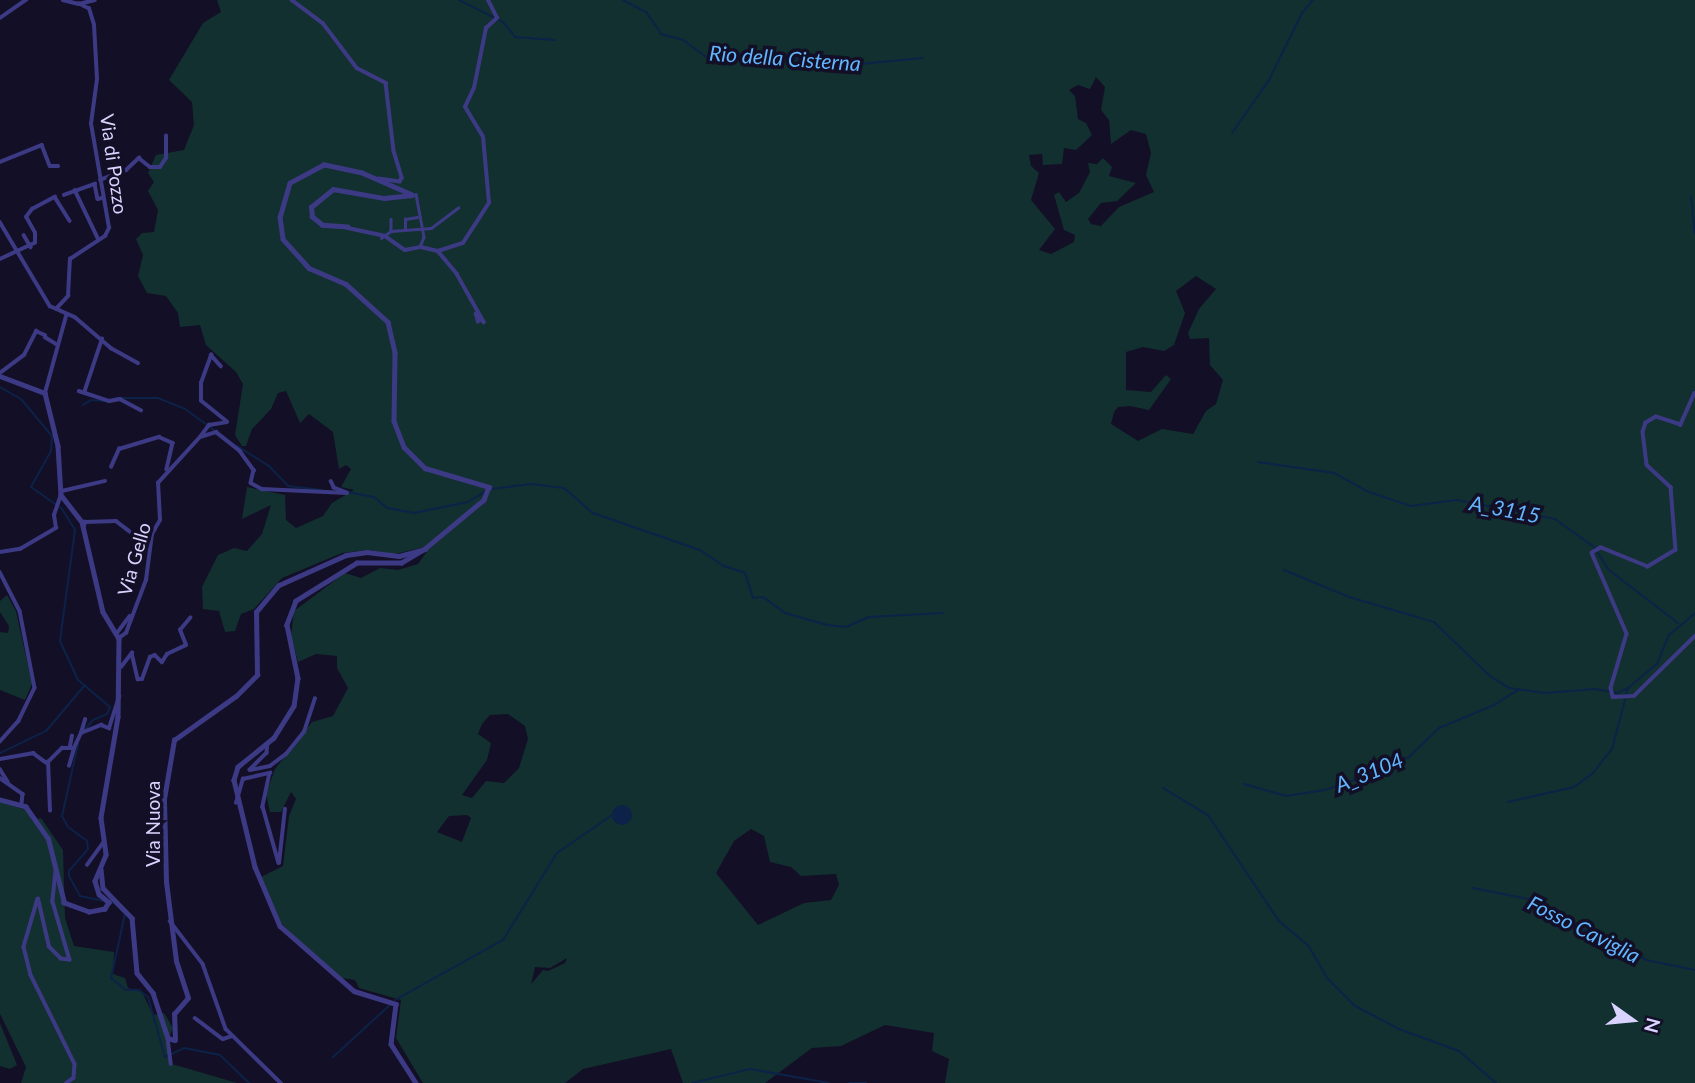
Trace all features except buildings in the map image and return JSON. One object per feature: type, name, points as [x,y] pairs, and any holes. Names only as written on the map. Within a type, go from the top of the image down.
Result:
[{"type":"street","points":[[0,18],[26,0]]},
{"type":"street","points":[[63,0],[79,4],[95,0]]},
{"type":"street","points":[[292,0],[323,23],[357,68],[386,83],[394,151],[402,178],[400,182],[379,179],[330,165],[297,178],[286,187],[282,202],[283,239],[309,268],[346,284],[388,322],[395,352],[394,421],[404,447],[425,468],[490,489],[425,549],[402,563],[357,563],[296,601],[287,625],[298,678],[294,706],[285,724],[268,743],[238,767],[236,803],[264,895],[280,926],[354,991],[396,1004],[391,1044],[416,1083]]},
{"type":"street","points":[[379,179],[412,195],[384,198],[333,189],[311,207],[312,218],[322,225],[348,228],[392,239],[405,250],[420,247],[438,251],[463,243],[489,203],[483,137],[465,107],[474,88],[486,28],[496,18],[488,0]]},
{"type":"street","name":"Via di Pozzo","points":[[56,309],[68,296],[70,259],[109,231],[91,114],[97,79],[94,24],[89,9],[79,4]]},
{"type":"street","points":[[100,180],[126,170],[138,158],[150,167],[160,167],[166,158],[166,136]]},
{"type":"street","points":[[0,162],[43,145],[50,166],[58,166]]},
{"type":"street","points":[[64,195],[94,184],[98,199],[103,198]]},
{"type":"street","points":[[75,190],[99,240]]},
{"type":"street","points":[[416,194],[417,217],[421,229],[420,247]]},
{"type":"street","points":[[31,247],[35,233],[26,213],[55,198],[70,222]]},
{"type":"street","points":[[381,238],[388,232],[431,228],[457,208]]},
{"type":"street","points":[[405,229],[405,219],[417,217]]},
{"type":"street","points":[[388,232],[391,219]]},
{"type":"street","points":[[0,222],[45,300],[138,363]]},
{"type":"street","points":[[24,235],[31,247]]},
{"type":"street","points":[[0,259],[31,247]]},
{"type":"street","points":[[438,251],[457,274],[481,322]]},
{"type":"street","points":[[0,552],[27,546],[56,528],[56,507],[61,492],[58,446],[46,393],[66,316]]},
{"type":"street","points":[[46,393],[0,374],[24,355],[36,331],[58,345]]},
{"type":"street","points":[[102,339],[82,392],[141,410]]},
{"type":"street","points":[[167,471],[208,426],[227,422],[201,401],[201,383],[211,355],[221,366]]},
{"type":"street","points":[[1695,393],[1681,425],[1656,417],[1646,423],[1643,432],[1647,466],[1671,487],[1676,550],[1648,568],[1601,548],[1592,554],[1628,634],[1611,688],[1613,697],[1634,695],[1695,636]]},
{"type":"street","points":[[200,437],[216,432],[240,451],[254,470],[251,483],[262,489],[348,492],[337,490],[331,482]]},
{"type":"street","name":"Via Gello","points":[[111,467],[119,449],[159,437],[173,443],[167,471],[158,482],[160,520],[152,534],[149,570],[133,614],[118,635]]},
{"type":"street","points":[[61,492],[64,494],[105,481]]},
{"type":"street","points":[[0,778],[23,794],[22,804],[52,847],[60,892],[72,909],[96,913],[108,904],[96,885],[101,869],[105,834],[102,806],[121,667],[118,635],[103,612],[84,526],[61,492]]},
{"type":"street","points":[[84,526],[85,522],[117,521],[133,534],[152,534]]},
{"type":"street","name":"Via Nuova","points":[[168,1038],[176,1038],[174,1014],[188,998],[170,921],[163,814],[172,748],[179,736],[236,696],[257,675],[260,605],[286,580],[346,555],[367,552],[399,556],[425,549]]},
{"type":"street","points":[[0,572],[20,611],[35,688],[19,722],[0,742]]},
{"type":"street","points":[[121,667],[132,653],[138,679],[142,679],[150,657],[155,655],[162,662],[166,653],[186,645],[180,630],[190,618]]},
{"type":"street","points":[[81,733],[101,725],[109,729],[118,697]]},
{"type":"street","points":[[268,743],[267,753],[250,770],[270,766],[286,754],[304,732],[315,699]]},
{"type":"street","points":[[69,766],[85,720]]},
{"type":"street","points":[[47,763],[69,746],[74,740],[72,736]]},
{"type":"street","points":[[69,746],[75,748]]},
{"type":"street","points":[[0,759],[33,753],[47,763]]},
{"type":"street","points":[[47,763],[50,811]]},
{"type":"street","points":[[0,769],[8,782]]},
{"type":"street","points":[[236,803],[243,779],[270,773],[263,807],[279,863],[285,809]]},
{"type":"street","points":[[0,800],[22,804]]},
{"type":"street","points":[[87,864],[100,852],[105,834]]},
{"type":"street","points":[[101,869],[103,888],[132,918],[136,973],[153,993],[168,1038],[171,1064]]},
{"type":"street","points":[[56,871],[53,902],[70,960],[61,959],[50,947],[38,899],[24,947],[31,975],[75,1064],[74,1078],[66,1083]]},
{"type":"street","points":[[170,921],[203,964],[219,1013],[232,1036],[281,1083]]},
{"type":"street","points":[[195,1018],[223,1039],[232,1036]]},
{"type":"green space","points":[[217,0],[1695,0],[1695,1083],[945,1083],[949,1059],[932,1051],[934,1033],[885,1025],[841,1046],[812,1048],[765,1083],[683,1083],[671,1049],[583,1069],[565,1083],[423,1083],[396,1038],[401,1000],[359,988],[355,980],[342,978],[304,947],[281,923],[261,877],[283,866],[289,816],[296,799],[291,792],[281,812],[270,812],[266,794],[275,769],[312,722],[333,716],[348,688],[337,668],[337,656],[316,654],[298,662],[291,636],[294,611],[345,573],[361,578],[380,568],[398,570],[418,564],[428,550],[424,547],[395,554],[369,550],[342,553],[282,578],[254,609],[241,614],[235,631],[225,632],[219,611],[203,609],[202,587],[218,555],[234,548],[247,551],[262,534],[271,505],[242,519],[247,487],[285,495],[286,520],[296,528],[323,516],[332,503],[354,490],[341,487],[351,469],[346,465],[339,469],[333,432],[309,414],[300,423],[286,391],[278,393],[271,409],[252,429],[246,446],[242,446],[235,435],[243,384],[236,372],[206,345],[200,325],[180,327],[178,313],[166,296],[147,293],[138,276],[143,255],[136,239],[142,233],[154,232],[158,210],[148,191],[154,182],[148,173],[156,155],[184,150],[194,125],[192,102],[169,80],[203,23],[221,12]],"holes":[[[1096,77],[1105,87],[1101,110],[1109,120],[1111,144],[1131,130],[1146,134],[1151,153],[1146,175],[1154,192],[1119,207],[1101,226],[1091,224],[1088,219],[1101,203],[1117,201],[1136,183],[1109,176],[1112,167],[1103,158],[1097,164],[1088,163],[1090,172],[1079,193],[1066,202],[1059,192],[1054,195],[1064,230],[1075,235],[1074,242],[1051,254],[1039,250],[1055,229],[1031,200],[1039,173],[1031,166],[1029,155],[1042,154],[1043,165],[1062,164],[1064,148],[1076,150],[1092,135],[1086,123],[1078,119],[1075,96],[1069,90],[1078,85],[1090,89]],[[1196,276],[1216,289],[1199,309],[1188,333],[1190,339],[1209,338],[1210,365],[1223,380],[1216,404],[1206,411],[1193,434],[1162,429],[1138,441],[1111,424],[1114,412],[1118,407],[1130,406],[1149,410],[1171,379],[1166,375],[1151,392],[1126,390],[1126,352],[1143,347],[1164,351],[1174,345],[1185,313],[1176,291]],[[508,714],[525,726],[528,739],[519,768],[504,783],[486,781],[472,798],[462,795],[487,760],[491,743],[478,734],[490,715]],[[467,815],[471,818],[462,842],[437,832],[449,816]],[[751,829],[764,836],[770,862],[791,867],[801,876],[836,874],[839,885],[831,900],[804,903],[758,925],[716,873],[734,841]],[[567,958],[565,963],[548,971],[543,970],[531,984],[535,967],[550,968]]]},
{"type":"green space","points":[[7,595],[16,611],[32,684],[25,700],[0,690],[0,632],[8,633],[9,626],[0,612],[0,601]]},
{"type":"green space","points":[[0,802],[29,811],[32,821],[41,818],[63,850],[65,918],[74,946],[114,952],[113,974],[125,978],[128,988],[142,992],[153,1015],[164,1013],[173,1028],[167,1043],[172,1064],[237,1083],[21,1083],[26,1067],[0,1014]]},
{"type":"green space","points":[[0,1023],[17,1065],[10,1069],[0,1066]]},
{"type":"water","points":[[618,805],[626,805],[632,815],[626,825],[618,825],[612,819],[612,811]]},
{"type":"waterway","points":[[459,0],[503,22],[515,37],[555,40]]},
{"type":"waterway","name":"Rio della Cisterna","points":[[623,0],[647,13],[661,34],[683,40],[706,57],[748,53],[850,65],[923,58]]},
{"type":"waterway","points":[[1232,133],[1269,80],[1302,13],[1313,0]]},
{"type":"waterway","points":[[1691,196],[1695,233]]},
{"type":"waterway","points":[[0,387],[21,399],[52,436],[51,451],[31,487],[62,509],[75,530],[60,641],[78,680],[110,707],[107,714],[93,720],[83,732]]},
{"type":"waterway","points":[[116,398],[158,398],[185,409],[232,443]]},
{"type":"waterway","points":[[83,405],[91,400],[112,402]]},
{"type":"waterway","points":[[237,446],[268,465],[288,486],[321,490]]},
{"type":"waterway","name":"A_3115","points":[[1258,462],[1334,473],[1366,491],[1411,506],[1457,500],[1555,519],[1594,547],[1609,570],[1678,623]]},
{"type":"waterway","points":[[491,489],[531,484],[564,488],[593,513],[700,550],[724,566],[745,573],[753,598],[763,597],[785,613],[827,625],[846,627],[868,617],[943,613]]},
{"type":"waterway","points":[[348,492],[374,497],[387,508],[414,513],[468,502],[486,491]]},
{"type":"waterway","points":[[1284,570],[1349,597],[1434,622],[1490,676],[1509,688],[1545,693],[1595,689],[1617,693],[1628,688],[1657,664],[1669,635],[1695,613]]},
{"type":"waterway","points":[[0,753],[46,731],[85,685]]},
{"type":"waterway","points":[[1508,802],[1574,787],[1593,773],[1612,749],[1628,689]]},
{"type":"waterway","name":"A_3104","points":[[1244,784],[1286,796],[1325,790],[1369,775],[1409,757],[1439,728],[1494,705],[1518,690]]},
{"type":"waterway","points":[[78,744],[62,816],[68,827],[87,841],[88,849],[69,871],[69,876],[80,896],[114,903],[125,914],[111,978],[126,990],[139,990],[148,997],[165,1057],[184,1048],[220,1055],[249,1083]]},
{"type":"waterway","points":[[1163,788],[1208,815],[1279,921],[1308,945],[1328,979],[1355,1006],[1399,1029],[1459,1051],[1496,1083]]},
{"type":"waterway","points":[[395,1000],[503,940],[557,853],[612,815]]},
{"type":"waterway","name":"Fosso Caviglia","points":[[1473,888],[1538,901],[1574,926],[1619,943],[1646,960],[1695,970]]},
{"type":"waterway","points":[[333,1057],[390,1005]]},
{"type":"waterway","points":[[692,1083],[750,1069],[829,1083]]},
{"type":"waterway","points":[[849,1083],[866,1083]]}]
